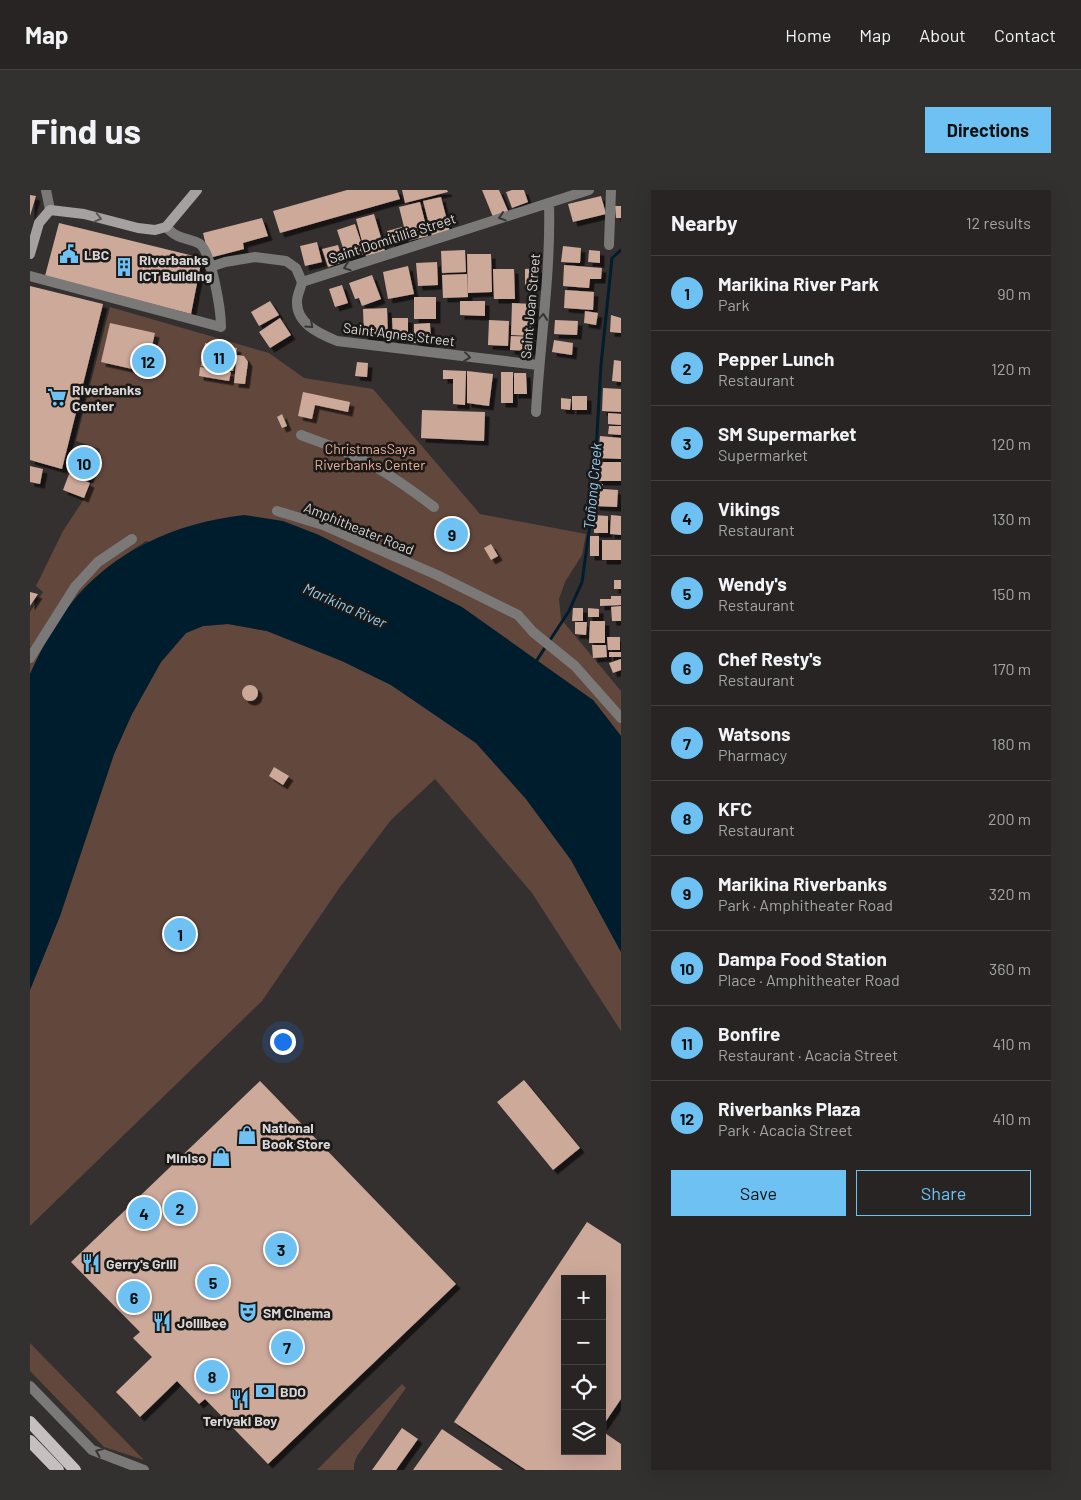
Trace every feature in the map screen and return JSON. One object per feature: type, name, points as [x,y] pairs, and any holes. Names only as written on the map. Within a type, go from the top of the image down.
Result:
[{"type":"main road","points":[[30,1422],[75,1470]]},
{"type":"main road","points":[[30,1441],[58,1470]]},
{"type":"street","points":[[46,190],[50,210]]},
{"type":"street","points":[[50,210],[84,214],[149,230],[166,226],[197,190]]},
{"type":"street","name":"Saint Domitillia Street","points":[[302,282],[590,190]]},
{"type":"street","points":[[609,245],[611,190]]},
{"type":"street","name":"Saint Joan Street","points":[[536,412],[538,365],[550,235],[549,203]]},
{"type":"street","points":[[30,254],[39,223],[50,210]]},
{"type":"street","points":[[30,276],[222,327],[216,283],[205,251],[199,243],[177,236],[166,226]]},
{"type":"street","points":[[210,267],[224,262],[255,257],[286,261],[296,268],[302,282]]},
{"type":"street","name":"Saint Agnes Street","points":[[302,282],[297,302],[300,316],[320,334],[337,341],[538,365]]},
{"type":"street","points":[[301,435],[368,462],[434,507]]},
{"type":"street","name":"Amphitheater Road","points":[[277,511],[323,525],[437,575],[518,615],[533,632],[575,666],[621,718]]},
{"type":"street","points":[[30,658],[75,587],[98,562],[132,539]]},
{"type":"street","points":[[30,1386],[92,1450],[144,1470]]},
{"type":"street","points":[[30,1447],[50,1470]]},
{"type":"green space","name":"ChristmasSaya Riverbanks Center","points":[[110,307],[269,353],[304,378],[373,389],[480,514],[586,534],[582,555],[565,582],[559,599],[561,619],[621,691],[621,736],[593,700],[146,541],[104,570],[77,596],[63,614],[30,674],[30,612],[43,592],[36,586],[63,531],[92,483],[100,449],[76,441]]},
{"type":"green space","points":[[228,624],[267,631],[342,661],[391,685],[476,743],[526,799],[571,860],[621,952],[621,1031],[532,893],[435,779],[391,820],[340,887],[262,1001],[30,1226],[30,990],[60,916],[114,754],[132,714],[161,662],[186,633],[203,626]]},
{"type":"green space","points":[[30,1343],[144,1460],[104,1447],[30,1371]]},
{"type":"green space","points":[[402,1384],[406,1388],[357,1456],[354,1470],[317,1470]]},
{"type":"water","name":"Marikina River","points":[[244,515],[283,521],[319,535],[462,607],[593,700],[621,736],[621,952],[571,860],[526,799],[476,743],[391,685],[342,661],[267,631],[228,624],[203,626],[186,633],[161,662],[132,714],[114,754],[60,916],[30,990],[30,674],[38,656],[58,621],[87,586],[126,554],[170,532],[219,519]]},
{"type":"building","points":[[347,190],[397,190],[400,199],[280,233],[273,211]]},
{"type":"building","points":[[402,190],[447,190],[448,192],[405,203]]},
{"type":"building","points":[[482,190],[499,190],[508,211],[493,217]]},
{"type":"building","points":[[524,190],[528,202],[512,208],[506,192]]},
{"type":"building","points":[[30,195],[36,196],[30,216]]},
{"type":"building","points":[[601,196],[606,214],[573,222],[568,204]]},
{"type":"building","points":[[441,197],[450,232],[432,236],[423,201]]},
{"type":"building","points":[[420,202],[426,226],[405,231],[399,207]]},
{"type":"building","points":[[615,206],[621,206],[621,218],[616,218]]},
{"type":"building","points":[[374,214],[385,251],[366,256],[356,219]]},
{"type":"building","points":[[262,218],[268,236],[243,243],[244,249],[209,258],[203,233]]},
{"type":"building","name":"Riverbanks ICT Building","points":[[59,223],[202,258],[191,314],[45,276]]},
{"type":"building","points":[[355,224],[365,254],[347,260],[337,230]]},
{"type":"building","points":[[402,227],[405,241],[391,245],[387,231]]},
{"type":"building","points":[[426,227],[428,236],[408,241],[406,233]]},
{"type":"building","points":[[317,242],[322,262],[305,266],[300,246]]},
{"type":"building","points":[[338,245],[343,262],[328,267],[322,249]]},
{"type":"building","points":[[563,246],[581,248],[580,263],[561,262]]},
{"type":"building","points":[[465,250],[466,272],[442,273],[441,251]]},
{"type":"building","points":[[589,250],[600,251],[600,263],[588,262]]},
{"type":"building","points":[[467,254],[491,254],[492,292],[468,293]]},
{"type":"building","points":[[437,262],[438,285],[418,286],[416,263]]},
{"type":"building","points":[[564,265],[602,268],[601,279],[590,279],[589,288],[563,286]]},
{"type":"building","points":[[408,266],[414,294],[388,299],[383,272]]},
{"type":"building","points":[[538,268],[538,286],[525,286],[525,269]]},
{"type":"building","points":[[493,269],[514,269],[515,299],[494,299]]},
{"type":"building","points":[[467,274],[468,297],[443,298],[442,275]]},
{"type":"building","points":[[372,275],[381,299],[362,306],[359,298],[355,299],[349,283]]},
{"type":"building","points":[[342,285],[348,303],[335,307],[329,289]]},
{"type":"building","points":[[30,286],[103,304],[62,469],[30,460]]},
{"type":"building","points":[[565,290],[594,292],[593,310],[564,308]]},
{"type":"building","points":[[414,297],[436,297],[436,319],[414,319]]},
{"type":"building","points":[[270,301],[279,315],[259,326],[251,312]]},
{"type":"building","points":[[460,301],[485,301],[485,316],[460,315]]},
{"type":"building","points":[[512,303],[534,304],[534,336],[511,335]]},
{"type":"building","points":[[387,308],[388,336],[364,337],[363,309]]},
{"type":"building","points":[[585,311],[598,313],[596,325],[584,323]]},
{"type":"building","points":[[611,315],[621,318],[621,333],[610,332]]},
{"type":"building","points":[[280,318],[291,335],[270,348],[259,332]]},
{"type":"building","points":[[392,318],[408,318],[408,338],[393,339]]},
{"type":"building","points":[[489,320],[509,321],[508,346],[488,345]]},
{"type":"building","points":[[555,320],[578,321],[577,335],[554,334]]},
{"type":"building","points":[[110,323],[155,333],[146,372],[101,362]]},
{"type":"building","points":[[430,323],[431,343],[414,343],[414,324]]},
{"type":"building","points":[[511,336],[532,337],[532,351],[510,350]]},
{"type":"building","points":[[554,340],[573,343],[572,355],[552,352]]},
{"type":"building","points":[[205,343],[237,348],[233,371],[201,366]]},
{"type":"building","points":[[237,355],[244,356],[248,362],[245,384],[234,383]]},
{"type":"building","points":[[614,360],[621,361],[621,382],[612,381]]},
{"type":"building","points":[[357,362],[368,363],[367,377],[355,376]]},
{"type":"building","points":[[200,367],[231,372],[229,381],[199,376]]},
{"type":"building","points":[[443,370],[466,371],[465,405],[453,404],[453,379],[443,379]]},
{"type":"building","points":[[467,371],[493,374],[489,406],[467,403]]},
{"type":"building","points":[[501,372],[513,372],[513,403],[501,403]]},
{"type":"building","points":[[514,373],[526,373],[527,394],[514,394]]},
{"type":"building","points":[[603,388],[621,389],[621,412],[602,411]]},
{"type":"building","points":[[303,392],[350,402],[348,412],[315,405],[312,419],[298,416]]},
{"type":"building","points":[[572,396],[587,396],[587,410],[572,410]]},
{"type":"building","points":[[561,398],[571,399],[570,410],[561,409]]},
{"type":"building","points":[[422,410],[485,412],[484,441],[421,438]]},
{"type":"building","points":[[608,413],[621,414],[621,425],[608,424]]},
{"type":"building","points":[[282,414],[287,426],[282,428],[277,417]]},
{"type":"building","points":[[609,426],[621,426],[621,435],[608,434]]},
{"type":"building","points":[[600,436],[621,438],[621,459],[598,458]]},
{"type":"building","points":[[79,447],[98,453],[89,479],[70,473]]},
{"type":"building","points":[[597,462],[621,462],[621,481],[597,481]]},
{"type":"building","points":[[30,466],[43,469],[40,484],[30,482]]},
{"type":"building","points":[[69,474],[90,483],[84,498],[63,490]]},
{"type":"building","points":[[596,484],[603,484],[603,489],[618,490],[617,507],[595,506]]},
{"type":"building","points":[[594,515],[608,516],[608,533],[594,533]]},
{"type":"building","points":[[611,515],[621,516],[621,535],[610,534]]},
{"type":"building","points":[[590,536],[599,536],[599,556],[590,556]]},
{"type":"building","points":[[602,540],[621,540],[621,560],[602,560]]},
{"type":"building","points":[[491,544],[498,556],[491,560],[484,548]]},
{"type":"building","points":[[614,580],[621,580],[621,589],[614,589]]},
{"type":"building","points":[[30,592],[38,594],[30,606]]},
{"type":"building","points":[[611,596],[621,596],[621,605],[600,606],[600,599],[611,599]]},
{"type":"building","points":[[621,606],[621,621],[612,621],[611,607]]},
{"type":"building","points":[[573,608],[583,608],[583,621],[572,621]]},
{"type":"building","points":[[588,608],[599,609],[599,617],[588,617]]},
{"type":"building","points":[[590,621],[605,621],[605,643],[589,643]]},
{"type":"building","points":[[575,622],[587,622],[586,635],[575,634]]},
{"type":"building","points":[[607,637],[620,637],[620,650],[608,650]]},
{"type":"building","points":[[592,645],[606,645],[607,657],[593,658]]},
{"type":"building","points":[[609,652],[621,652],[621,657],[609,657]]},
{"type":"building","points":[[621,659],[621,670],[613,673],[609,663]]},
{"type":"building","points":[[247,685],[253,685],[258,690],[256,699],[247,701],[242,696],[242,690]]},
{"type":"building","points":[[274,767],[289,776],[283,785],[269,776]]},
{"type":"building","points":[[524,1080],[580,1148],[553,1170],[497,1102]]},
{"type":"building","points":[[260,1081],[456,1284],[268,1464],[205,1399],[199,1404],[177,1381],[140,1417],[116,1392],[152,1357],[133,1338],[140,1332],[71,1262]]},
{"type":"building","points":[[587,1222],[621,1244],[621,1399],[606,1421],[606,1275],[561,1275],[561,1455],[606,1455],[606,1434],[621,1444],[621,1470],[526,1470],[454,1422]]},
{"type":"building","points":[[402,1428],[418,1439],[396,1470],[372,1470]]},
{"type":"building","points":[[442,1429],[503,1470],[413,1470]]},
{"type":"waterway","name":"Tañong Creek","points":[[535,663],[569,611],[582,582],[593,503],[601,365],[612,258],[621,250]]},
{"type":"place","name":"LBC","points":[[69,254]]},
{"type":"place","name":"Riverbanks ICT Building","points":[[124,267]]},
{"type":"place","name":"Bonfire","points":[[219,357]]},
{"type":"place","name":"Riverbanks Plaza","points":[[148,361]]},
{"type":"place","name":"Riverbanks Center","points":[[57,397]]},
{"type":"place","name":"Dampa Food Station","points":[[84,463]]},
{"type":"place","name":"Marikina Riverbanks","points":[[452,534]]},
{"type":"place","name":"Marikina River Park","points":[[180,934]]},
{"type":"place","name":"National Book Store","points":[[247,1135]]},
{"type":"place","name":"Miniso","points":[[221,1157]]},
{"type":"place","name":"Pepper Lunch","points":[[180,1208]]},
{"type":"place","name":"Vikings","points":[[144,1213]]},
{"type":"place","name":"SM Supermarket","points":[[281,1249]]},
{"type":"place","name":"Gerry's Grill","points":[[91,1263]]},
{"type":"place","name":"Wendy's","points":[[213,1282]]},
{"type":"place","name":"Chef Resty's","points":[[134,1297]]},
{"type":"place","name":"SM Cinema","points":[[248,1312]]},
{"type":"place","name":"Jollibee","points":[[162,1322]]},
{"type":"place","name":"Watsons","points":[[287,1347]]},
{"type":"place","name":"KFC","points":[[212,1376]]},
{"type":"place","name":"BDO","points":[[265,1391]]},
{"type":"place","name":"Teriyaki Boy","points":[[240,1399]]}]
